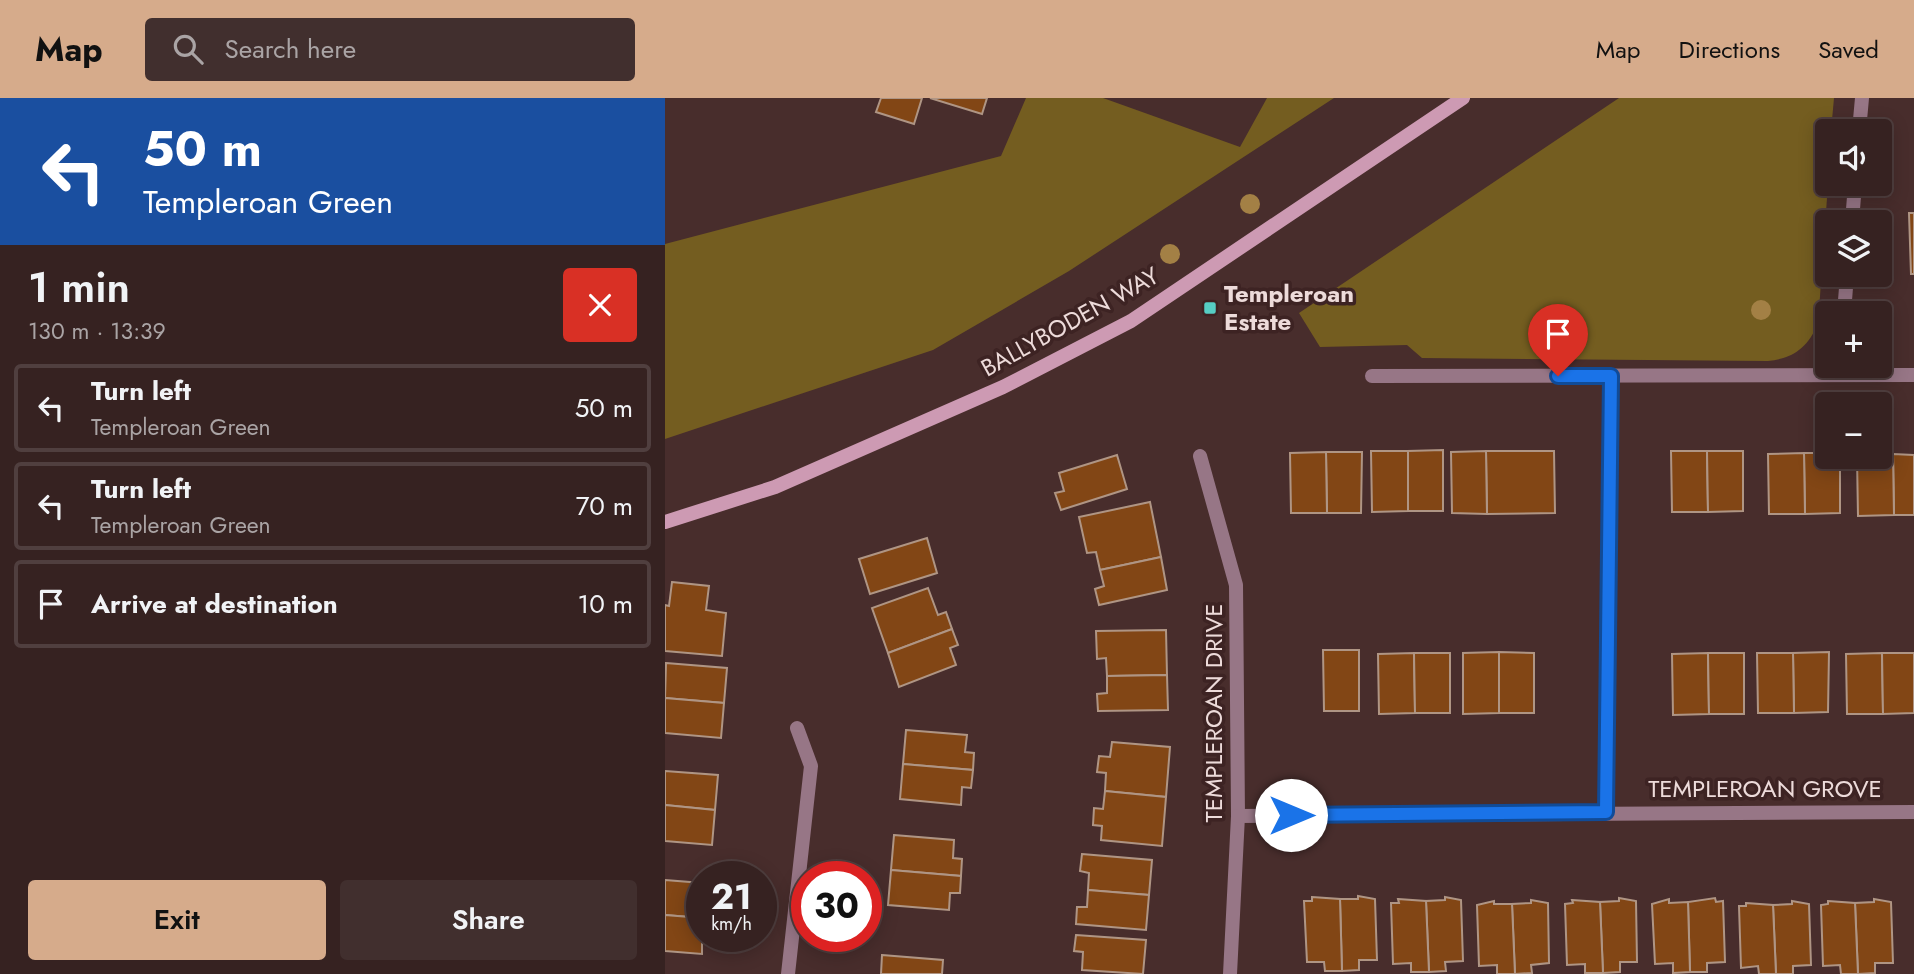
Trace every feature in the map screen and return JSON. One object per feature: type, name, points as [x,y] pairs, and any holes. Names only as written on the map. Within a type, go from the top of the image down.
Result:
[{"type":"main road","name":"BALLYBODEN WAY","points":[[665,522],[775,487],[1003,387],[1131,321],[1463,98]]},
{"type":"street","points":[[1860,119],[1862,98]]},
{"type":"street","points":[[1372,376],[1611,376],[1815,372]]},
{"type":"street","points":[[1892,374],[1914,375]]},
{"type":"street","points":[[1606,812],[1611,376]]},
{"type":"street","name":"TEMPLEROAN DRIVE","points":[[1199,456],[1236,585],[1238,816],[1230,974]]},
{"type":"street","points":[[789,974],[811,766],[797,727]]},
{"type":"street","name":"TEMPLEROAN GROVE","points":[[1238,816],[1914,812]]},
{"type":"shaded area","points":[[1026,98],[1103,98],[1240,147],[1267,98],[1334,98],[1069,271],[933,350],[665,439],[665,244],[1001,156]]},
{"type":"shaded area","points":[[1619,98],[1834,98],[1832,119],[1815,119],[1815,196],[1827,196],[1826,210],[1815,210],[1815,287],[1821,287],[1820,301],[1815,301],[1815,329],[1799,350],[1785,357],[1768,361],[1422,358],[1407,345],[1320,347],[1299,313]]},
{"type":"building","points":[[881,98],[922,98],[914,124],[876,112]]},
{"type":"building","points":[[930,98],[987,98],[982,114]]},
{"type":"building","points":[[1909,213],[1914,213],[1914,274],[1911,274]]},
{"type":"building","points":[[1443,450],[1443,511],[1408,511],[1408,451]]},
{"type":"building","points":[[1371,451],[1408,451],[1408,511],[1372,512]]},
{"type":"building","points":[[1486,451],[1554,451],[1555,513],[1487,514]]},
{"type":"building","points":[[1486,451],[1487,514],[1452,513],[1451,452]]},
{"type":"building","points":[[1671,451],[1707,451],[1708,512],[1672,512]]},
{"type":"building","points":[[1707,451],[1743,451],[1743,511],[1708,512]]},
{"type":"building","points":[[1326,452],[1362,452],[1361,513],[1327,513]]},
{"type":"building","points":[[1326,452],[1327,513],[1291,513],[1290,453]]},
{"type":"building","points":[[1804,453],[1815,453],[1815,469],[1840,469],[1840,513],[1805,514]]},
{"type":"building","points":[[1804,453],[1805,514],[1769,514],[1768,454]]},
{"type":"building","points":[[1892,454],[1894,515],[1858,516],[1857,469],[1892,469]]},
{"type":"building","points":[[1893,454],[1914,455],[1914,515],[1894,515]]},
{"type":"building","points":[[1117,455],[1127,489],[1061,510],[1055,493],[1064,491],[1059,473]]},
{"type":"building","points":[[1150,502],[1161,557],[1100,570],[1096,552],[1087,553],[1079,517]]},
{"type":"building","points":[[927,538],[937,573],[870,594],[859,559]]},
{"type":"building","points":[[1161,557],[1167,590],[1099,605],[1095,589],[1104,586],[1100,570]]},
{"type":"building","points":[[672,582],[709,586],[706,610],[726,613],[722,656],[665,651],[665,605],[669,606]]},
{"type":"building","points":[[928,588],[938,615],[946,612],[952,629],[888,653],[872,608]]},
{"type":"building","points":[[952,629],[958,645],[950,648],[956,665],[899,687],[888,653]]},
{"type":"building","points":[[1166,630],[1167,675],[1107,676],[1106,658],[1097,659],[1096,631]]},
{"type":"building","points":[[1323,650],[1359,650],[1359,711],[1324,711]]},
{"type":"building","points":[[1499,652],[1499,713],[1463,714],[1463,653]]},
{"type":"building","points":[[1499,652],[1534,653],[1534,713],[1499,713]]},
{"type":"building","points":[[1829,652],[1828,712],[1794,713],[1793,653]]},
{"type":"building","points":[[1414,653],[1415,713],[1379,714],[1378,654]]},
{"type":"building","points":[[1414,653],[1450,653],[1450,713],[1415,713]]},
{"type":"building","points":[[1708,653],[1709,714],[1673,715],[1672,654]]},
{"type":"building","points":[[1708,653],[1744,653],[1744,714],[1709,714]]},
{"type":"building","points":[[1757,653],[1793,653],[1794,713],[1758,713]]},
{"type":"building","points":[[1882,653],[1883,714],[1847,714],[1846,654]]},
{"type":"building","points":[[1882,653],[1914,653],[1914,713],[1883,714]]},
{"type":"building","points":[[666,663],[727,668],[724,703],[665,698]]},
{"type":"building","points":[[1167,675],[1168,710],[1098,711],[1097,694],[1107,693],[1107,676]]},
{"type":"building","points":[[665,698],[724,703],[721,738],[665,733]]},
{"type":"building","points":[[906,730],[967,735],[965,752],[974,753],[973,770],[903,764]]},
{"type":"building","points":[[1112,742],[1170,747],[1166,797],[1105,791],[1106,773],[1097,772],[1099,756],[1110,757]]},
{"type":"building","points":[[903,764],[973,770],[971,788],[962,787],[961,805],[900,799]]},
{"type":"building","points":[[665,771],[718,775],[715,810],[665,805]]},
{"type":"building","points":[[1105,791],[1166,797],[1162,846],[1101,840],[1102,826],[1093,825],[1094,808],[1103,809]]},
{"type":"building","points":[[665,805],[715,810],[712,845],[665,841]]},
{"type":"building","points":[[894,835],[954,840],[953,858],[962,859],[961,876],[891,870]]},
{"type":"building","points":[[1082,854],[1152,860],[1149,895],[1088,890],[1089,873],[1080,871]]},
{"type":"building","points":[[891,870],[961,876],[960,893],[950,893],[949,910],[888,905]]},
{"type":"building","points":[[665,880],[686,882],[686,917],[665,915]]},
{"type":"building","points":[[1088,890],[1149,895],[1146,930],[1076,924],[1077,907],[1087,907]]},
{"type":"building","points":[[1358,896],[1375,899],[1377,960],[1359,960],[1359,970],[1342,971],[1340,899],[1358,899]]},
{"type":"building","points":[[1312,897],[1340,899],[1342,971],[1325,971],[1324,962],[1307,962],[1304,901],[1312,901]]},
{"type":"building","points":[[1445,897],[1461,900],[1463,961],[1445,962],[1446,971],[1429,972],[1426,901],[1445,900]]},
{"type":"building","points":[[1619,898],[1636,901],[1637,962],[1620,962],[1620,972],[1603,973],[1600,902],[1619,901]]},
{"type":"building","points":[[1715,898],[1716,902],[1723,901],[1725,962],[1707,963],[1707,972],[1690,972],[1688,902]]},
{"type":"building","points":[[1398,899],[1426,901],[1429,972],[1411,972],[1411,963],[1393,964],[1391,903],[1399,903]]},
{"type":"building","points":[[1669,899],[1669,903],[1688,902],[1690,972],[1673,973],[1673,963],[1655,964],[1652,904]]},
{"type":"building","points":[[1874,899],[1891,902],[1893,963],[1875,963],[1875,973],[1858,974],[1855,903],[1874,902]]},
{"type":"building","points":[[1531,900],[1548,903],[1549,963],[1531,965],[1532,973],[1515,974],[1512,904],[1531,903]]},
{"type":"building","points":[[1572,900],[1600,902],[1603,973],[1585,973],[1585,964],[1567,965],[1565,904],[1573,903]]},
{"type":"building","points":[[1494,901],[1494,904],[1512,904],[1515,974],[1497,974],[1497,965],[1479,966],[1477,905]]},
{"type":"building","points":[[1792,901],[1809,904],[1811,965],[1793,966],[1793,974],[1776,974],[1773,905],[1792,904]]},
{"type":"building","points":[[1828,901],[1855,903],[1858,974],[1841,974],[1840,965],[1823,966],[1821,905],[1828,904]]},
{"type":"building","points":[[1746,903],[1773,905],[1776,974],[1759,974],[1758,966],[1741,968],[1739,906],[1746,906]]},
{"type":"building","points":[[665,915],[686,917],[686,952],[702,954],[665,951]]},
{"type":"building","points":[[1076,935],[1146,940],[1143,974],[1082,970],[1083,952],[1074,951]]},
{"type":"building","points":[[882,955],[943,960],[942,974],[881,974]]},
{"type":"place","name":"Templeroan Estate","points":[[1210,308]]},
{"type":"route","points":[[1291,815],[1606,812],[1611,376],[1558,376]]}]
